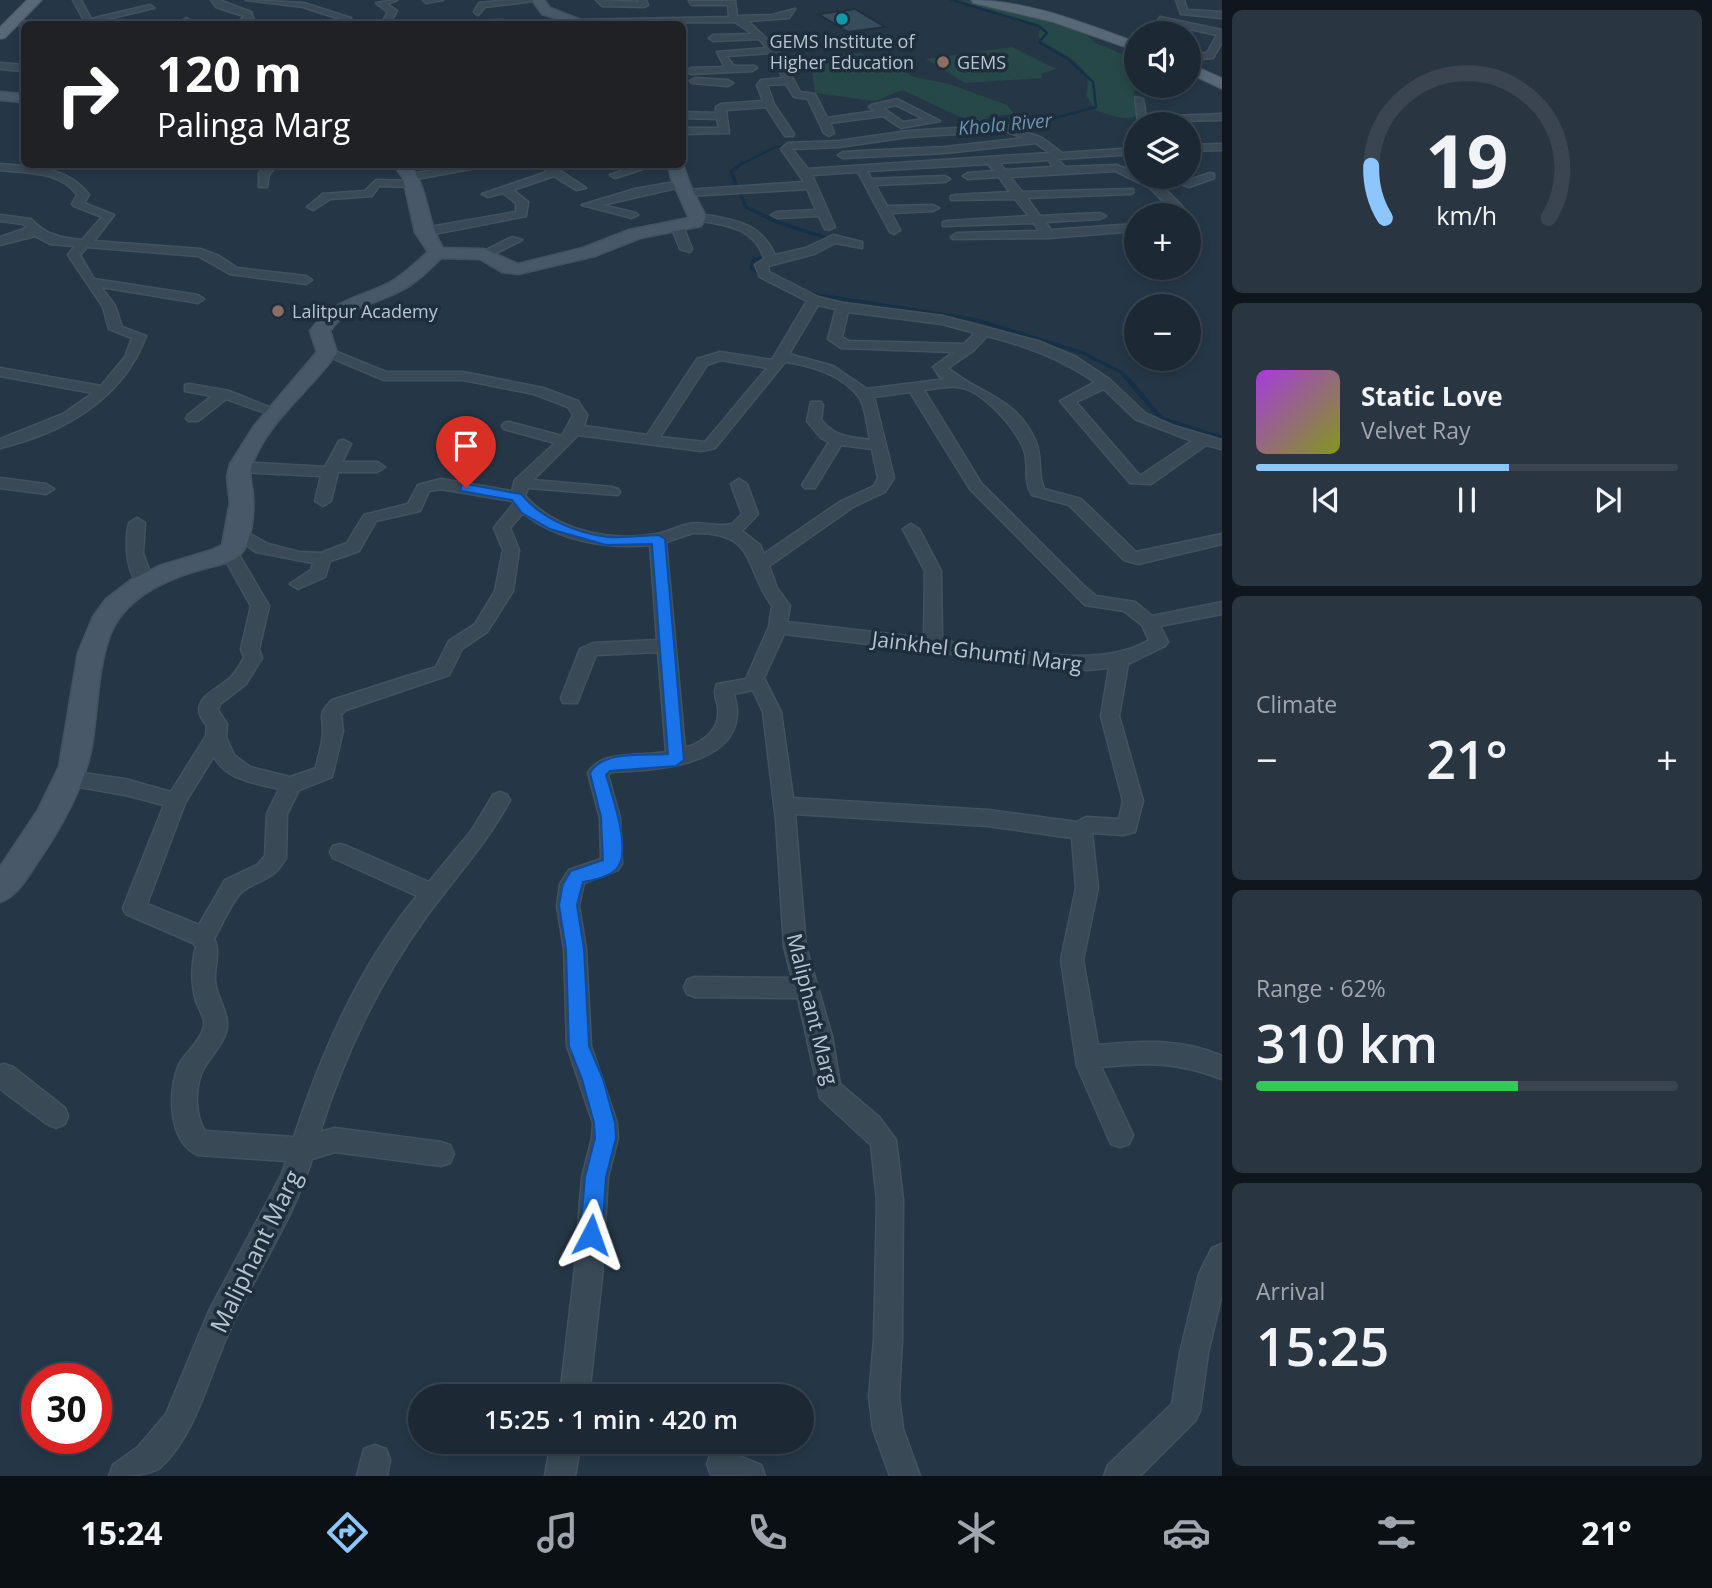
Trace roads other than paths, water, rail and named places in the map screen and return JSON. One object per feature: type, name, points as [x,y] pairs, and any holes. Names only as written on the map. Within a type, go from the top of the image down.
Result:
[{"type":"main road","points":[[4,29],[35,0]]},
{"type":"main road","points":[[538,0],[546,11],[574,21]]},
{"type":"main road","points":[[978,0],[1058,19],[1124,43]]},
{"type":"main road","points":[[1201,72],[1218,79]]},
{"type":"main road","points":[[0,96],[21,98]]},
{"type":"main road","points":[[0,889],[26,858],[72,770],[88,686],[89,664],[98,632],[117,602],[145,582],[233,542],[242,498],[238,477],[241,467],[274,412],[325,348],[320,331],[325,321],[353,304],[406,281],[437,253],[484,254],[508,268],[518,269],[589,252],[635,234],[695,222],[698,218],[677,168]]},
{"type":"main road","points":[[409,175],[424,232],[437,253]]},
{"type":"street","points":[[77,0],[88,21]]},
{"type":"street","points":[[215,0],[219,5],[248,14],[249,18],[245,21]]},
{"type":"street","points":[[250,0],[304,5],[347,18],[342,21]]},
{"type":"street","points":[[387,21],[393,10],[380,3],[393,0]]},
{"type":"street","points":[[426,1],[439,0]]},
{"type":"street","points":[[478,12],[482,5],[538,0]]},
{"type":"street","points":[[600,0],[603,5],[644,5],[642,0]]},
{"type":"street","points":[[1180,0],[1184,12],[1221,17]]},
{"type":"street","points":[[692,3],[732,4],[733,18],[741,19],[772,50],[782,62],[788,81],[798,95],[812,96],[829,133]]},
{"type":"street","points":[[97,21],[150,8]]},
{"type":"street","points":[[678,21],[786,16],[792,11]]},
{"type":"street","points":[[1160,20],[1222,34],[1210,56],[1201,56]]},
{"type":"street","points":[[713,38],[759,36]]},
{"type":"street","points":[[727,63],[720,54],[772,50]]},
{"type":"street","points":[[709,57],[752,68]]},
{"type":"street","points":[[727,63],[691,70],[692,81],[728,83]]},
{"type":"street","points":[[0,66],[21,68]]},
{"type":"street","points":[[788,81],[762,83],[769,104],[789,134]]},
{"type":"street","points":[[1138,99],[1142,120],[1222,117]]},
{"type":"street","points":[[825,121],[885,113],[901,125],[935,121],[897,102],[874,107],[885,113]]},
{"type":"street","points":[[686,131],[725,131],[721,107],[769,104]]},
{"type":"street","points":[[686,116],[721,116]]},
{"type":"street","points":[[829,227],[820,213],[805,173],[786,149],[790,145],[839,144],[908,134],[1006,128],[1038,140],[1054,155],[1062,170],[1084,192],[1110,228]]},
{"type":"street","points":[[793,158],[945,150],[1038,140]]},
{"type":"street","points":[[1201,148],[1222,147]]},
{"type":"street","points":[[805,173],[1124,152]]},
{"type":"street","points":[[1107,153],[1124,160]]},
{"type":"street","points":[[992,161],[1048,233]]},
{"type":"street","points":[[0,167],[61,176],[83,195],[78,204],[108,215],[100,231],[83,243],[74,256],[109,306],[116,329],[139,336],[131,358],[87,408],[49,427],[0,444]]},
{"type":"street","points":[[263,185],[264,173],[270,168]]},
{"type":"street","points":[[313,207],[327,196],[368,194],[376,183],[409,175],[462,168]]},
{"type":"street","points":[[548,168],[580,188]]},
{"type":"street","points":[[615,176],[640,168]]},
{"type":"street","points":[[968,176],[1117,168],[1154,186],[1171,203]]},
{"type":"street","points":[[860,169],[894,230]]},
{"type":"street","points":[[488,194],[554,173]]},
{"type":"street","points":[[1201,179],[1210,176]]},
{"type":"street","points":[[868,182],[945,179]]},
{"type":"street","points":[[632,215],[588,205],[635,192],[811,186]]},
{"type":"street","points":[[424,232],[522,214],[522,202],[505,189]]},
{"type":"street","points":[[956,198],[1129,191]]},
{"type":"street","points":[[882,211],[933,208]]},
{"type":"street","points":[[777,215],[820,213]]},
{"type":"street","points":[[947,224],[1100,216]]},
{"type":"street","points":[[0,218],[27,221],[37,232],[54,241],[200,253],[234,271],[306,280]]},
{"type":"street","points":[[698,218],[746,225],[762,241],[770,255],[769,260]]},
{"type":"street","points":[[677,226],[685,249]]},
{"type":"street","points":[[957,237],[1124,227]]},
{"type":"street","points":[[0,241],[26,232],[37,232]]},
{"type":"street","points":[[484,254],[516,240]]},
{"type":"street","points":[[858,244],[833,240],[810,251],[769,260],[761,265],[764,274],[814,300],[843,307],[900,313],[1033,344],[1071,360],[1104,382],[1140,416],[1169,429],[1222,445]]},
{"type":"street","points":[[90,282],[198,299]]},
{"type":"street","points":[[578,430],[701,447],[710,445],[778,361],[814,300]]},
{"type":"street","points":[[843,307],[835,338],[846,345],[968,348]]},
{"type":"street","points":[[984,331],[968,348],[940,367],[944,373],[993,400],[1015,419],[1033,455],[1034,488],[1038,492],[1075,502],[1130,556],[1138,559],[1222,539]]},
{"type":"street","points":[[216,737],[226,760],[244,773],[291,785],[325,772],[333,731],[331,712],[340,705],[443,671],[455,645],[481,628],[504,591],[511,550],[502,528],[520,495],[564,441],[578,430],[580,415],[573,404],[555,396],[463,376],[384,376],[325,348]]},
{"type":"street","points":[[651,440],[702,362],[720,356],[778,361],[803,360],[843,375],[855,383],[867,397],[886,478],[880,489],[847,504],[759,565]]},
{"type":"street","points":[[0,372],[104,391]]},
{"type":"street","points":[[867,397],[881,389],[960,382]]},
{"type":"street","points":[[1104,382],[1095,390],[1067,401],[1135,480],[1146,481],[1204,439]]},
{"type":"street","points":[[914,386],[975,486],[1091,601],[1121,603],[1149,622],[1222,608]]},
{"type":"street","points":[[190,388],[224,394],[274,412]]},
{"type":"street","points":[[193,418],[224,394]]},
{"type":"street","points":[[816,405],[814,421],[826,435],[837,440],[878,445]]},
{"type":"street","points":[[509,426],[564,441]]},
{"type":"street","points":[[810,485],[837,440]]},
{"type":"street","points":[[323,500],[331,470],[344,444]]},
{"type":"street","points":[[241,467],[331,470],[377,467]]},
{"type":"street","points":[[0,483],[46,489]]},
{"type":"street","points":[[520,495],[527,510],[555,526],[606,541],[658,539],[690,528],[732,531],[743,526],[750,514],[739,484]]},
{"type":"street","points":[[233,542],[299,557],[321,558],[352,547],[370,518],[378,514],[414,508],[423,488],[432,485],[520,495],[612,492]]},
{"type":"street","points":[[137,523],[132,542],[145,582]]},
{"type":"street","points":[[911,529],[933,571],[933,646]]},
{"type":"street","points":[[575,1384],[588,1277],[595,1177],[605,1138],[593,1079],[579,1046],[575,949],[568,905],[571,884],[577,876],[596,872],[611,864],[613,849],[610,817],[598,773],[606,765],[676,760],[705,748],[723,730],[728,716],[724,689],[752,683],[778,627],[781,606],[769,589],[754,549],[732,531]]},
{"type":"street","points":[[658,539],[676,760]]},
{"type":"street","points":[[233,542],[260,606],[250,649],[253,658],[237,682],[223,689],[212,700],[209,712],[211,719],[217,724],[216,737],[176,801],[151,872],[134,908],[203,938],[207,947],[201,970],[208,1005],[216,1023],[207,1046],[190,1069],[185,1099],[187,1125],[198,1143],[302,1150],[335,1140],[441,1154]]},
{"type":"street","points":[[298,584],[319,573],[321,558]]},
{"type":"street","name":"Jainkhel Ghumti Marg","points":[[778,627],[1087,664],[1119,661],[1145,652],[1159,642],[1149,622]]},
{"type":"street","points":[[570,698],[586,653],[593,649],[667,646]]},
{"type":"street","points":[[1119,661],[1110,716],[1133,801],[1132,814],[1128,826],[1119,828],[1093,824],[1086,825],[1082,831],[1087,888],[1076,929],[1073,960],[1087,1057],[1095,1082],[1120,1135]]},
{"type":"street","name":"Maliphant Marg","points":[[752,683],[759,683],[772,712],[786,820],[795,947],[820,1037],[829,1090],[883,1140],[890,1200],[888,1340],[884,1397],[888,1429],[905,1476]]},
{"type":"street","points":[[67,778],[125,787],[176,801]]},
{"type":"street","points":[[203,938],[233,886],[265,871],[275,858],[277,814],[291,785]]},
{"type":"street","name":"Maliphant Marg","points":[[124,1476],[149,1458],[176,1424],[219,1321],[293,1179],[316,1106],[356,1013],[382,964],[479,836],[500,800]]},
{"type":"street","points":[[783,805],[988,818],[1082,831]]},
{"type":"street","points":[[340,852],[433,894]]},
{"type":"street","points":[[695,987],[806,988]]},
{"type":"street","points":[[1087,1057],[1144,1052],[1176,1054],[1222,1068]]},
{"type":"street","points":[[0,1078],[4,1075],[56,1116]]},
{"type":"street","points":[[1118,1476],[1185,1411],[1194,1353],[1213,1274],[1222,1258]]},
{"type":"street","points":[[560,1476],[564,1454]]},
{"type":"street","points":[[722,1464],[750,1476]]},
{"type":"waterway","name":"Khola River","points":[[866,137],[1040,122],[1096,107],[1093,82],[1069,60],[1039,42],[1047,33],[1039,26],[952,0]]},
{"type":"waterway","name":"Khola River","points":[[740,165],[775,147],[825,142]]},
{"type":"waterway","name":"Khola River","points":[[738,188],[731,172],[742,163]]},
{"type":"waterway","name":"Khola River","points":[[739,191],[746,207],[777,222],[826,238],[816,244]]},
{"type":"waterway","name":"Khola River","points":[[764,258],[754,259],[751,267],[764,277]]},
{"type":"waterway","name":"Khola River","points":[[806,293],[977,320],[1083,353],[1121,372],[1126,378]]},
{"type":"waterway","name":"Khola River","points":[[1125,376],[1162,419],[1222,438]]},
{"type":"place","name":"GEMS Institute of Higher Education","points":[[842,19]]},
{"type":"place","name":"GEMS","points":[[943,62]]},
{"type":"place","name":"Lalitpur Academy","points":[[278,311]]}]
